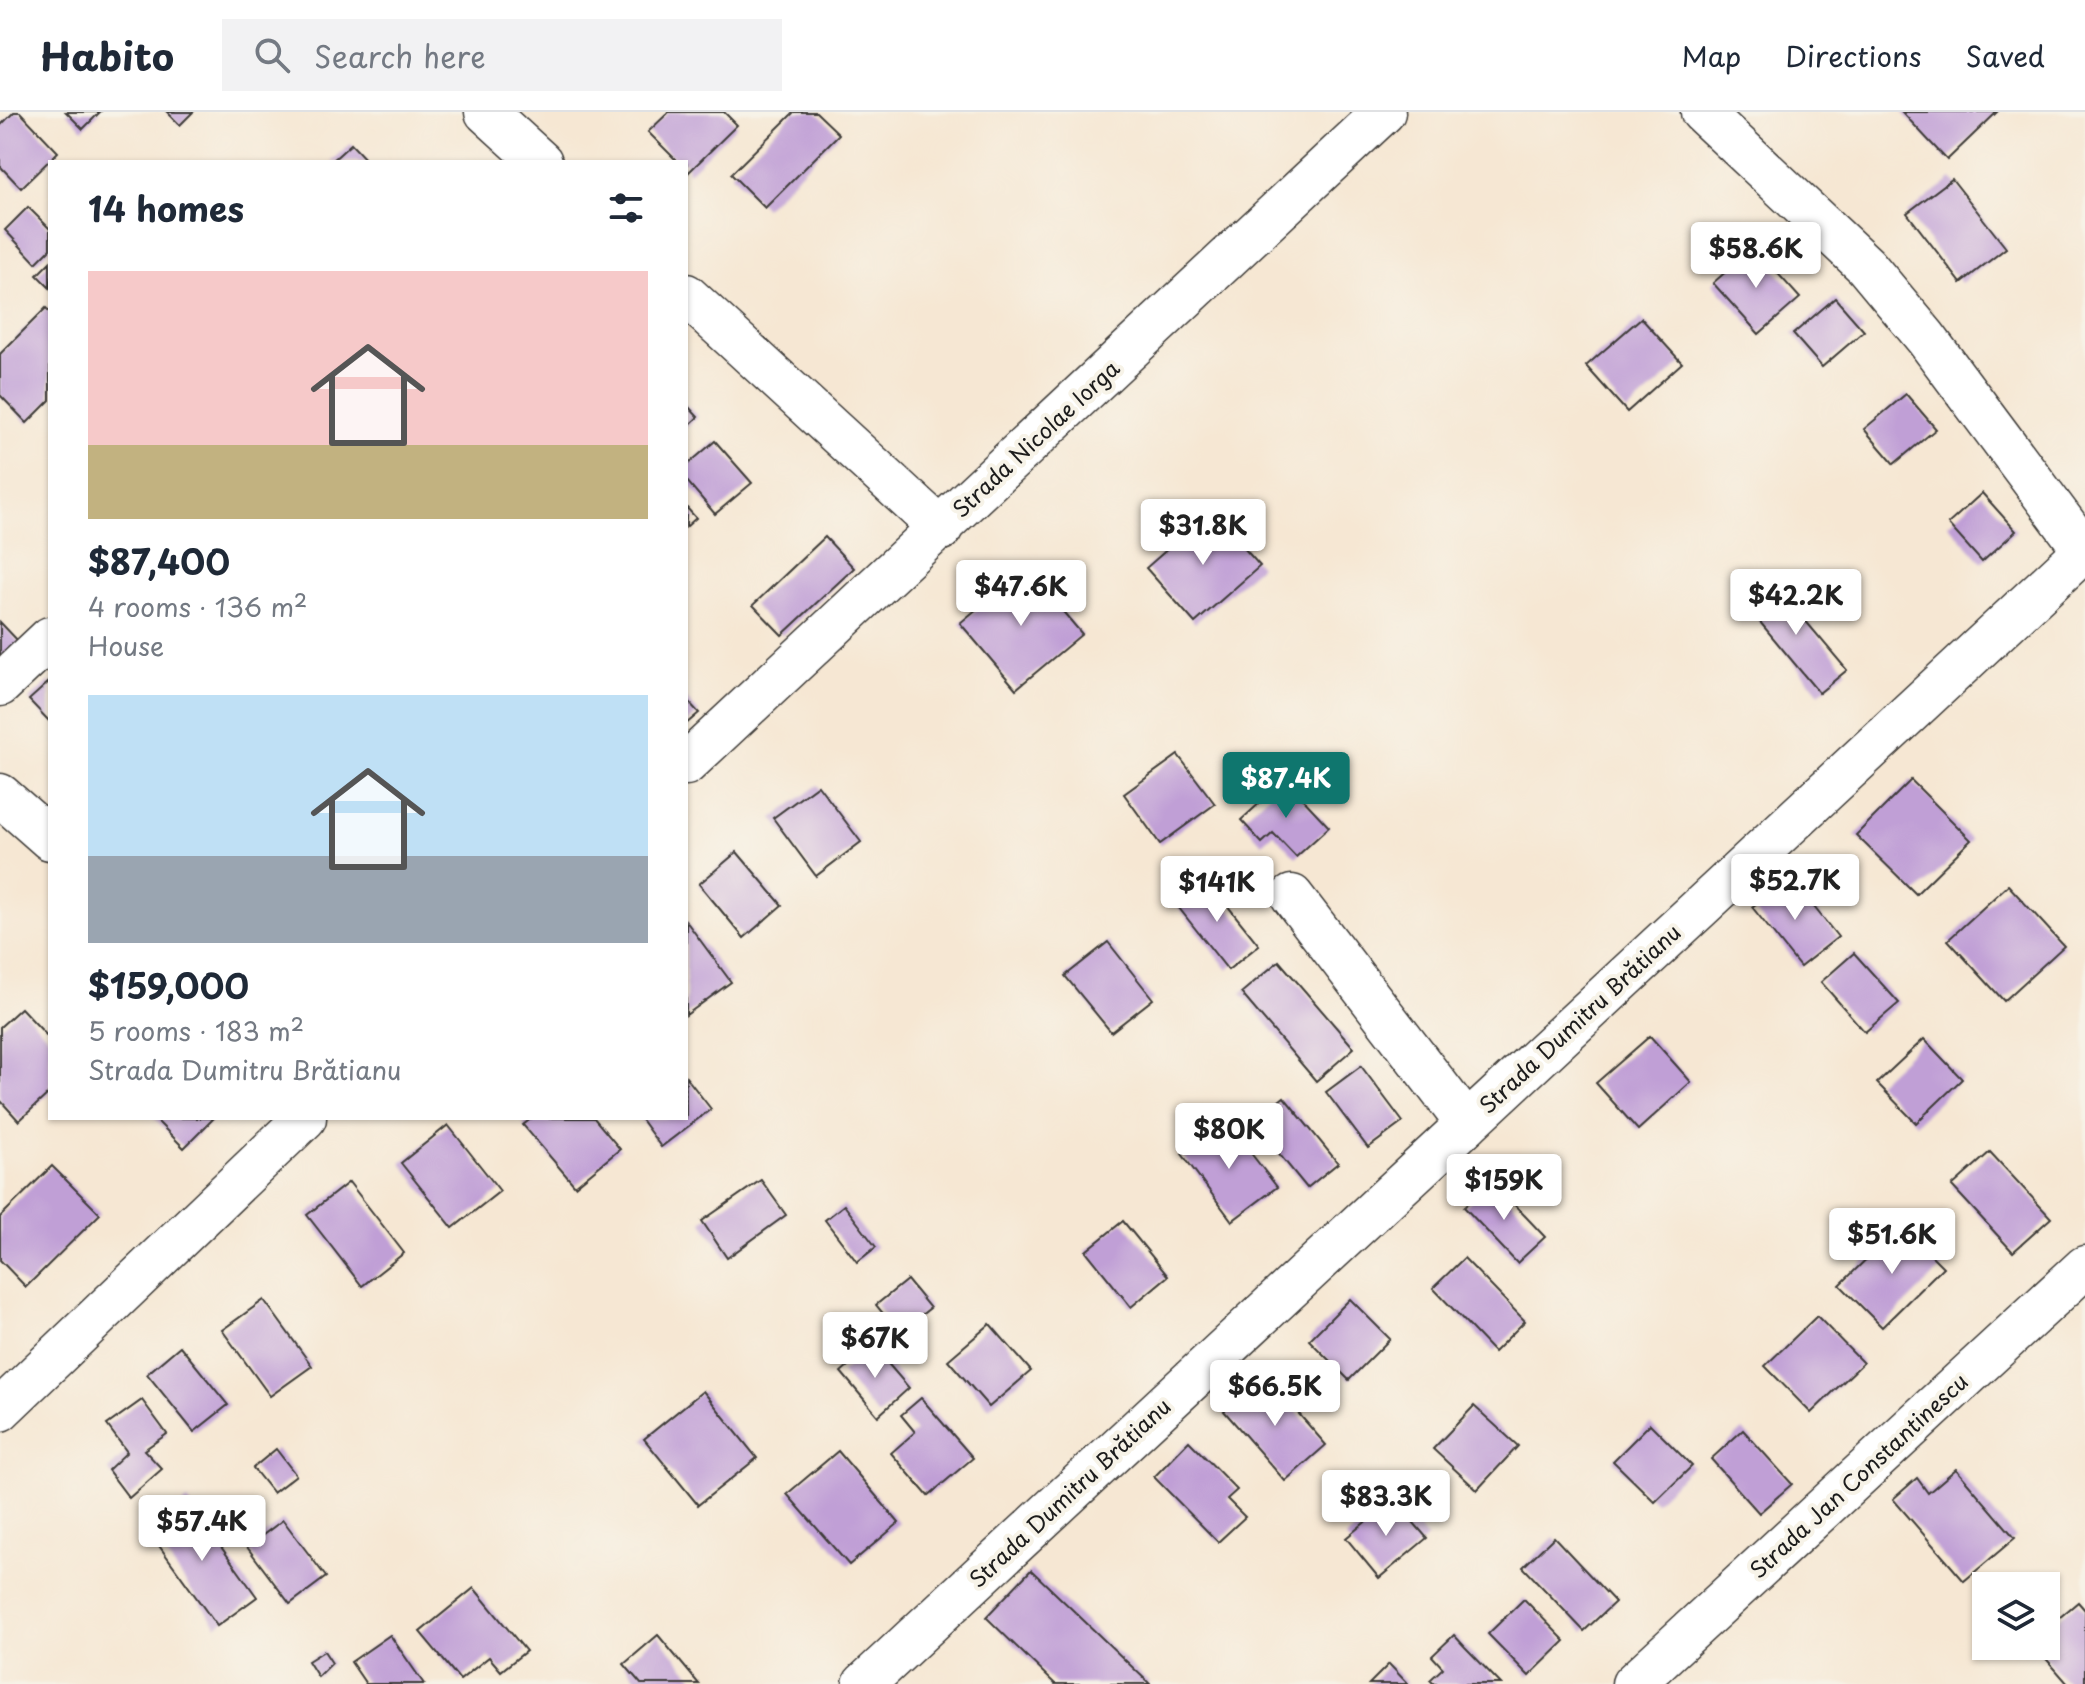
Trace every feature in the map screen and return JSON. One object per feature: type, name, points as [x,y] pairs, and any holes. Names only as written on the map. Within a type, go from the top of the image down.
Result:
[{"type":"street","points":[[486,112],[539,160]]},
{"type":"street","name":"Strada Nicolae Iorga","points":[[688,762],[1384,112]]},
{"type":"street","points":[[1702,112],[1866,266],[1926,338],[2085,550]]},
{"type":"street","points":[[688,297],[941,529]]},
{"type":"street","name":"Strada Dumitru Brătianu","points":[[864,1684],[2085,550]]},
{"type":"street","points":[[0,685],[48,640]]},
{"type":"street","points":[[0,795],[48,837]]},
{"type":"street","points":[[1292,896],[1467,1124]]},
{"type":"street","points":[[0,1410],[303,1120]]},
{"type":"street","name":"Strada Jan Constantinescu","points":[[1633,1684],[2085,1267]]},
{"type":"building","points":[[14,112],[20,112],[58,152],[21,188],[0,166],[0,126]]},
{"type":"building","points":[[66,112],[100,112],[83,129]]},
{"type":"building","points":[[167,112],[193,112],[180,125]]},
{"type":"building","points":[[669,112],[724,112],[737,125],[688,173],[688,160],[676,160],[648,132]]},
{"type":"building","points":[[794,112],[816,112],[839,134],[765,208],[731,174]]},
{"type":"building","points":[[1902,112],[1997,112],[1947,160]]},
{"type":"building","points":[[351,144],[366,160],[333,160]]},
{"type":"building","points":[[1952,179],[2006,248],[1961,283],[1907,213]]},
{"type":"building","points":[[28,207],[48,227],[48,251],[36,263],[5,230]]},
{"type":"building","points":[[1754,247],[1800,298],[1759,334],[1713,283]]},
{"type":"building","points":[[48,264],[48,286],[37,275]]},
{"type":"building","points":[[1835,298],[1864,331],[1822,367],[1793,334]]},
{"type":"building","points":[[46,308],[48,310],[48,402],[27,423],[0,395],[0,354]]},
{"type":"building","points":[[1641,318],[1682,363],[1627,412],[1586,366]]},
{"type":"building","points":[[1906,394],[1936,429],[1894,464],[1864,429]]},
{"type":"building","points":[[688,406],[698,417],[688,426]]},
{"type":"building","points":[[715,441],[752,483],[715,514],[688,482],[688,464]]},
{"type":"building","points":[[1982,493],[2016,531],[1982,562],[1948,524]]},
{"type":"building","points":[[688,509],[696,518],[688,525]]},
{"type":"building","points":[[1211,511],[1260,566],[1195,623],[1146,568]]},
{"type":"building","points":[[825,537],[854,568],[782,635],[753,605]]},
{"type":"building","points":[[1026,568],[1082,634],[1016,689],[960,623]]},
{"type":"building","points":[[1772,581],[1847,670],[1819,693],[1745,604]]},
{"type":"building","points":[[0,622],[20,643],[0,662]]},
{"type":"building","points":[[48,683],[48,720],[29,700]]},
{"type":"building","points":[[688,701],[699,713],[688,722]]},
{"type":"building","points":[[1178,755],[1215,804],[1160,844],[1124,794]]},
{"type":"building","points":[[1285,780],[1329,827],[1296,857],[1273,833],[1262,843],[1241,820]]},
{"type":"building","points":[[1911,780],[1971,840],[1916,894],[1856,835]]},
{"type":"building","points":[[818,785],[861,842],[816,876],[773,818]]},
{"type":"building","points":[[737,852],[782,905],[744,938],[699,884]]},
{"type":"building","points":[[1790,877],[1838,937],[1800,967],[1752,907]]},
{"type":"building","points":[[1206,879],[1259,945],[1228,970],[1175,903]]},
{"type":"building","points":[[2008,885],[2064,946],[2004,1001],[1948,940]]},
{"type":"building","points":[[688,924],[731,982],[688,1014]]},
{"type":"building","points":[[1108,942],[1153,999],[1111,1032],[1065,976]]},
{"type":"building","points":[[1854,953],[1899,1003],[1865,1032],[1821,982]]},
{"type":"building","points":[[1279,961],[1354,1048],[1316,1081],[1241,993]]},
{"type":"building","points":[[21,1008],[48,1037],[48,1094],[19,1121],[0,1100],[0,1027]]},
{"type":"building","points":[[1650,1036],[1691,1082],[1638,1130],[1596,1083]]},
{"type":"building","points":[[1924,1039],[1962,1079],[1916,1123],[1877,1083]]},
{"type":"building","points":[[1361,1066],[1403,1122],[1368,1148],[1326,1092]]},
{"type":"building","points":[[688,1080],[711,1109],[661,1147],[641,1120],[688,1120]]},
{"type":"building","points":[[1284,1097],[1338,1163],[1307,1188],[1253,1122]]},
{"type":"building","points":[[156,1120],[212,1120],[184,1148]]},
{"type":"building","points":[[529,1120],[596,1120],[620,1149],[575,1186],[523,1125]]},
{"type":"building","points":[[1226,1121],[1277,1187],[1232,1221],[1182,1154]]},
{"type":"building","points":[[448,1125],[500,1191],[453,1228],[401,1163]]},
{"type":"building","points":[[1990,1152],[2051,1218],[2013,1252],[1952,1186]]},
{"type":"building","points":[[52,1166],[100,1214],[26,1287],[0,1260],[0,1217]]},
{"type":"building","points":[[761,1180],[786,1215],[727,1258],[702,1221]]},
{"type":"building","points":[[1492,1181],[1545,1237],[1517,1263],[1464,1207]]},
{"type":"building","points":[[349,1182],[404,1253],[362,1286],[307,1215]]},
{"type":"building","points":[[844,1205],[876,1247],[857,1262],[825,1220]]},
{"type":"building","points":[[1123,1221],[1168,1276],[1131,1307],[1086,1251]]},
{"type":"building","points":[[1901,1225],[1943,1267],[1882,1327],[1840,1285]]},
{"type":"building","points":[[1464,1258],[1525,1321],[1494,1352],[1433,1288]]},
{"type":"building","points":[[907,1280],[930,1308],[899,1333],[876,1305]]},
{"type":"building","points":[[1350,1299],[1390,1339],[1349,1380],[1309,1340]]},
{"type":"building","points":[[264,1300],[312,1366],[270,1396],[222,1330]]},
{"type":"building","points":[[1817,1316],[1863,1363],[1811,1413],[1765,1366]]},
{"type":"building","points":[[990,1324],[1031,1371],[989,1407],[948,1360]]},
{"type":"building","points":[[872,1345],[909,1388],[878,1416],[841,1372]]},
{"type":"building","points":[[180,1346],[228,1405],[194,1432],[147,1374]]},
{"type":"building","points":[[1265,1375],[1326,1445],[1285,1481],[1224,1411]]},
{"type":"building","points":[[703,1391],[757,1458],[698,1505],[644,1439]]},
{"type":"building","points":[[921,1398],[973,1458],[928,1496],[891,1453],[915,1432],[901,1415]]},
{"type":"building","points":[[142,1400],[167,1434],[144,1450],[162,1469],[129,1498],[108,1470],[127,1452],[107,1425]]},
{"type":"building","points":[[1474,1406],[1518,1446],[1477,1490],[1433,1449]]},
{"type":"building","points":[[1650,1424],[1692,1466],[1655,1502],[1613,1461]]},
{"type":"building","points":[[1743,1430],[1792,1484],[1759,1513],[1711,1459]]},
{"type":"building","points":[[1189,1441],[1237,1490],[1227,1499],[1245,1517],[1218,1542],[1154,1477]]},
{"type":"building","points":[[276,1449],[296,1475],[273,1493],[253,1468]]},
{"type":"building","points":[[838,1451],[899,1523],[849,1565],[787,1494]]},
{"type":"building","points":[[1956,1469],[2015,1538],[1964,1581],[1893,1499],[1917,1478],[1928,1493]]},
{"type":"building","points":[[1393,1499],[1427,1538],[1379,1578],[1346,1538]]},
{"type":"building","points":[[188,1501],[257,1597],[217,1626],[147,1529]]},
{"type":"building","points":[[283,1520],[326,1577],[290,1604],[247,1547]]},
{"type":"building","points":[[1554,1537],[1615,1602],[1584,1631],[1523,1567]]},
{"type":"building","points":[[1031,1570],[1150,1684],[1055,1684],[986,1617]]},
{"type":"building","points":[[474,1588],[526,1651],[501,1671],[489,1657],[460,1680],[420,1632]]},
{"type":"building","points":[[1524,1599],[1565,1641],[1529,1676],[1488,1634]]},
{"type":"building","points":[[2078,1602],[2085,1610],[2085,1684],[2068,1684],[2047,1660],[2060,1660],[2060,1617]]},
{"type":"building","points":[[390,1635],[424,1684],[366,1684],[351,1662]]},
{"type":"building","points":[[658,1635],[699,1684],[641,1684],[624,1664]]},
{"type":"building","points":[[1454,1635],[1501,1684],[1434,1684],[1430,1680],[1443,1668],[1432,1656]]},
{"type":"building","points":[[324,1651],[332,1663],[318,1677],[308,1661]]},
{"type":"building","points":[[1389,1664],[1408,1684],[1369,1684]]}]
